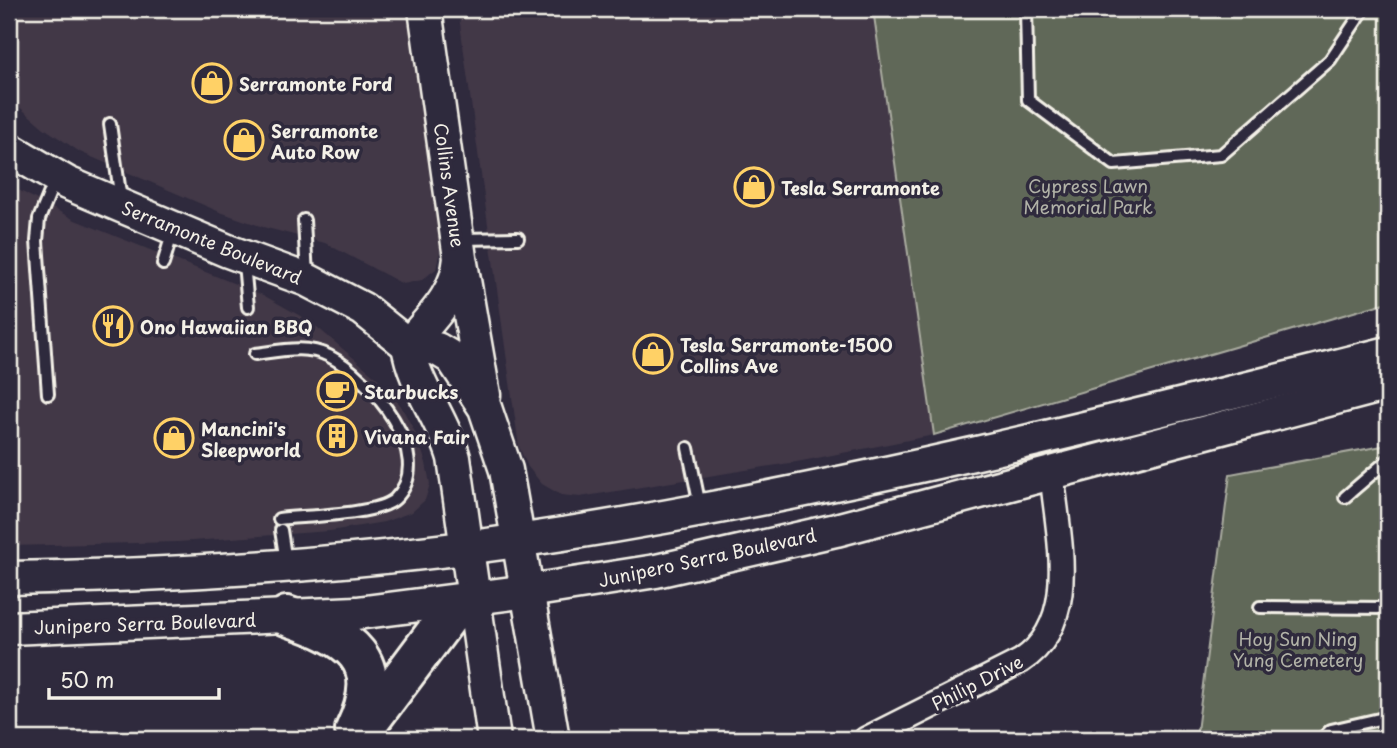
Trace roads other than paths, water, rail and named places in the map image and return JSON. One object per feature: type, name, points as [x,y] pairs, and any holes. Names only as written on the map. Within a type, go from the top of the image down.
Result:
[{"type":"highway","points":[[356,739],[449,615],[475,599]]},
{"type":"highway","points":[[287,616],[344,639],[360,654],[368,671],[366,692],[361,717],[350,739]]},
{"type":"main road","name":"Collins Avenue","points":[[408,345],[449,297],[456,282],[459,248],[425,9]]},
{"type":"main road","name":"Serramonte Boulevard","points":[[9,149],[55,178],[307,280],[363,309],[408,345],[437,349],[452,358],[473,387],[490,420],[506,470],[553,739]]},
{"type":"main road","points":[[459,248],[490,420]]},
{"type":"main road","points":[[408,345],[414,376],[438,414],[449,440],[494,739]]},
{"type":"main road","points":[[9,578],[287,566],[520,540],[866,479],[1027,443],[1388,353]]},
{"type":"main road","name":"Junipero Serra Boulevard","points":[[9,628],[376,611],[475,599],[656,571],[739,553],[1052,474],[1388,384]]},
{"type":"street","name":"Philip Drive","points":[[866,739],[1021,661],[1041,644],[1052,626],[1060,600],[1052,474]]},
{"type":"lane","points":[[1026,9],[1028,100],[1114,164],[1221,155],[1330,61],[1364,9]]},
{"type":"lane","points":[[110,124],[122,206]]},
{"type":"lane","points":[[48,394],[37,241],[39,219],[55,178]]},
{"type":"lane","points":[[304,220],[307,280]]},
{"type":"lane","points":[[163,264],[174,228]]},
{"type":"lane","points":[[459,248],[518,237]]},
{"type":"lane","points":[[244,256],[248,307]]},
{"type":"lane","points":[[255,354],[296,349],[329,356],[374,393],[397,425],[407,446],[408,468],[403,487],[394,500],[376,508],[280,525],[287,566]]},
{"type":"lane","points":[[688,448],[700,509]]},
{"type":"lane","points":[[1345,497],[1388,460]]},
{"type":"lane","points":[[1261,607],[1388,608]]},
{"type":"lane","points":[[1322,739],[1331,730],[1388,717]]},
{"type":"place","name":"Serramonte Ford","points":[[212,83]]},
{"type":"place","name":"Serramonte Auto Row","points":[[244,140]]},
{"type":"place","name":"Tesla Serramonte","points":[[754,187]]},
{"type":"place","name":"Ono Hawaiian BBQ","points":[[113,326]]},
{"type":"place","name":"Tesla Serramonte-1500 Collins Ave","points":[[653,354]]},
{"type":"place","name":"Starbucks","points":[[337,391]]},
{"type":"place","name":"Vivana Fair","points":[[337,436]]},
{"type":"place","name":"Mancini's Sleepworld","points":[[174,438]]},
{"type":"park label","name":"Cypress Lawn Memorial Park","points":[[1088,195]]},
{"type":"park label","name":"Hoy Sun Ning Yung Cemetery","points":[[1298,648]]}]
